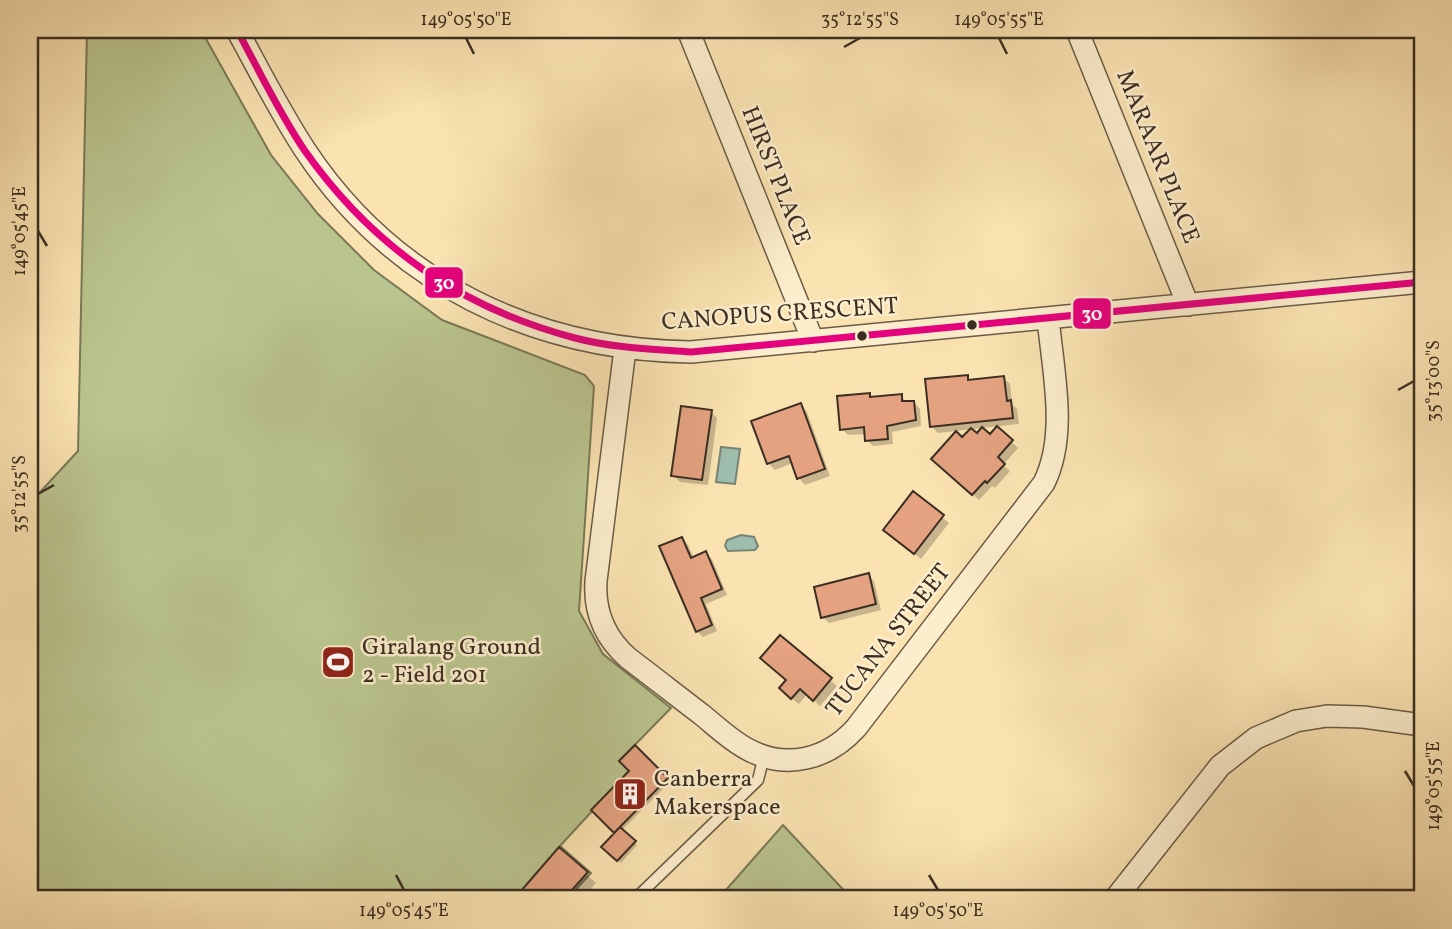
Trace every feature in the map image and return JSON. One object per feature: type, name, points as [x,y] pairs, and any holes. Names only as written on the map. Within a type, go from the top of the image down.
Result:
[{"type":"street","name":"CANOPUS CRESCENT","points":[[237,30],[305,151],[348,206],[392,247],[429,275],[490,310],[556,334],[625,349],[691,352],[1422,282]]},
{"type":"street","name":"HIRST PLACE","points":[[688,30],[813,341]]},
{"type":"street","name":"MARAAR PLACE","points":[[1077,30],[1188,305]]},
{"type":"street","name":"TUCANA STREET","points":[[625,349],[596,581],[595,595],[601,624],[617,648],[628,658],[738,743],[764,757],[779,760],[808,759],[828,751],[846,738],[1035,498],[1051,468],[1058,435],[1048,318]]},
{"type":"street","points":[[1115,899],[1220,766],[1256,738],[1296,721],[1327,716],[1363,717],[1422,725]]},
{"type":"lane","points":[[635,899],[758,780],[764,757]]},
{"type":"green space","points":[[87,30],[201,30],[271,155],[318,214],[374,270],[442,320],[585,375],[594,386],[579,611],[603,654],[671,708],[619,761],[629,771],[560,846],[591,873],[567,899],[30,899],[30,503],[78,451]]},
{"type":"green space","points":[[783,825],[852,899],[718,899]]},
{"type":"shaded area","points":[[721,447],[740,449],[735,484],[716,482]]},
{"type":"shaded area","points":[[741,535],[754,537],[758,546],[755,550],[728,551],[725,546],[727,540]]},
{"type":"building","points":[[968,375],[968,380],[1004,376],[1007,401],[1011,400],[1013,418],[930,427],[925,379]]},
{"type":"building","points":[[870,393],[870,397],[902,394],[902,401],[914,401],[916,420],[887,426],[888,439],[865,441],[864,427],[840,430],[837,396]]},
{"type":"building","points":[[801,403],[825,469],[797,479],[789,456],[767,464],[751,421]]},
{"type":"building","points":[[681,406],[712,410],[702,480],[671,476]]},
{"type":"building","points":[[997,426],[1013,440],[998,457],[1005,464],[972,495],[931,459],[956,431],[962,437],[971,428],[977,433],[982,427],[990,434]]},
{"type":"building","points":[[913,491],[944,515],[914,554],[883,530]]},
{"type":"building","points":[[682,537],[691,558],[706,551],[722,589],[701,598],[712,625],[696,632],[659,546]]},
{"type":"building","points":[[869,573],[876,604],[821,618],[814,587]]},
{"type":"building","points":[[780,635],[832,678],[813,701],[800,689],[791,699],[779,688],[786,680],[760,658]]},
{"type":"building","name":"Canberra Makerspace","points":[[635,745],[668,778],[614,833],[591,810],[629,771],[619,761]]},
{"type":"building","points":[[620,827],[636,841],[617,861],[601,847]]},
{"type":"building","points":[[559,847],[588,872],[564,899],[514,899]]},
{"type":"transit line","name":"30","points":[[237,30],[305,151],[331,185],[390,244],[457,291],[494,310],[533,325],[589,341],[633,348],[691,352],[1422,282]]},
{"type":"place","name":"Giralang Ground 2 - Field 201","points":[[338,662]]},
{"type":"place","name":"Canberra Makerspace","points":[[630,794]]}]
